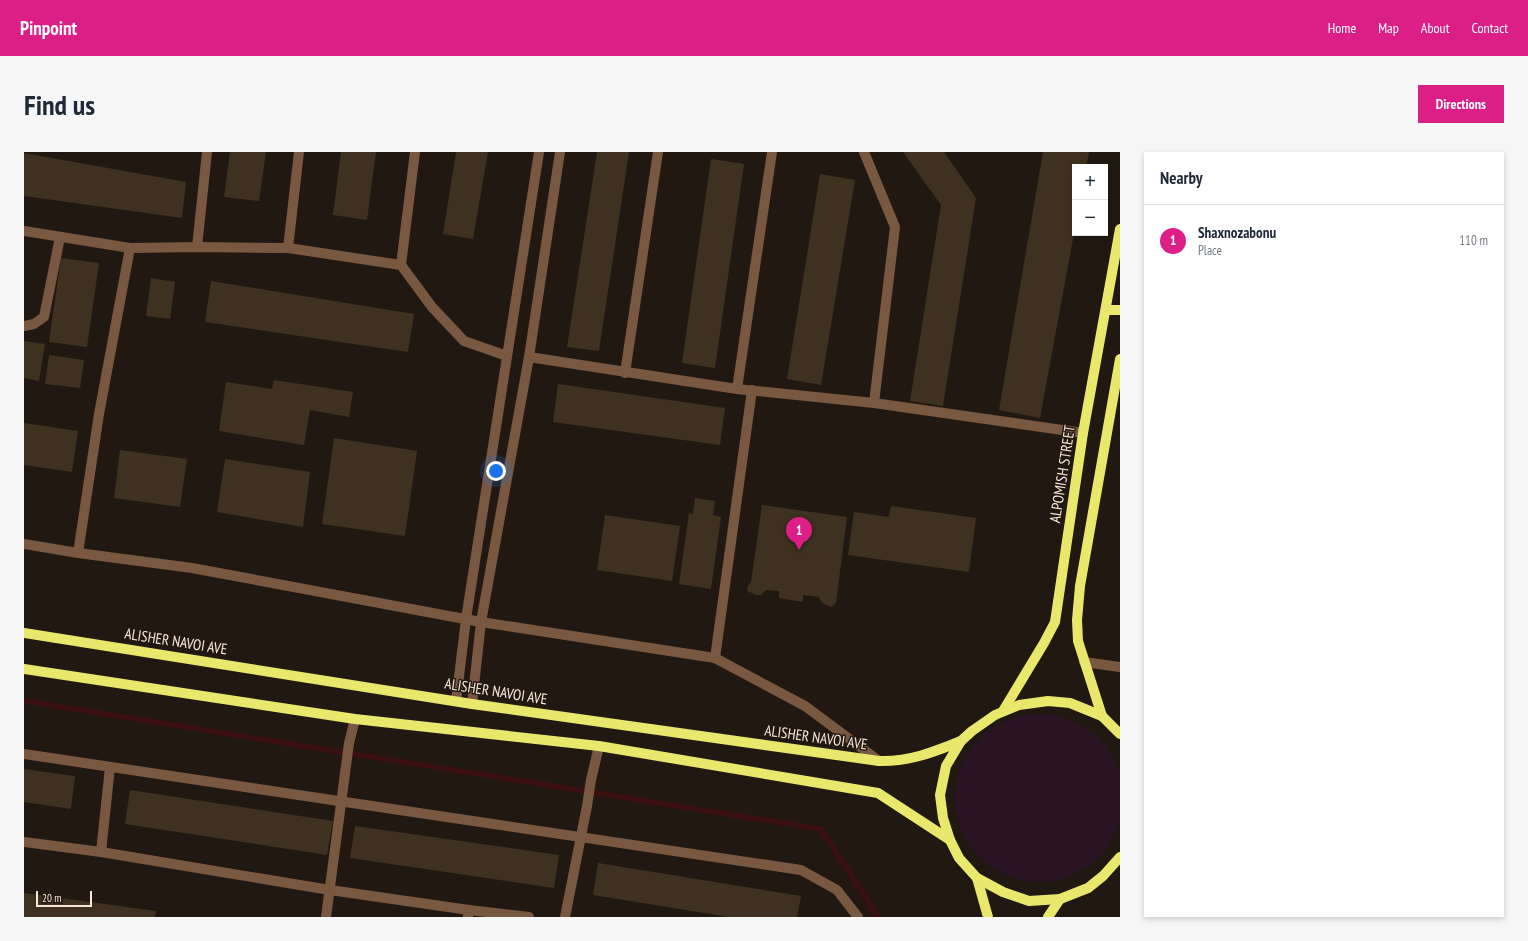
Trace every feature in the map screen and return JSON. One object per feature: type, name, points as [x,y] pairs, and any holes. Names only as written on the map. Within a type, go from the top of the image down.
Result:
[{"type":"main road","name":"ALPOMISH STREET","points":[[1003,711],[1055,622],[1083,433],[1120,229]]},
{"type":"main road","points":[[1106,310],[1120,310]]},
{"type":"main road","points":[[1102,716],[1078,641],[1077,620],[1080,586],[1120,359]]},
{"type":"main road","name":"ALISHER NAVOI AVE","points":[[24,632],[472,704],[879,761],[893,761],[920,757],[961,741]]},
{"type":"main road","points":[[24,669],[355,718],[599,746],[878,793],[950,840]]},
{"type":"main road","points":[[1120,734],[1102,716],[1070,703],[1048,701],[1018,705],[1003,711],[983,723],[961,741],[946,766],[940,795],[943,818],[950,840],[959,858],[978,878],[1003,892],[1029,901],[1060,899],[1088,888],[1103,876],[1120,857]]},
{"type":"main road","points":[[978,878],[988,917]]},
{"type":"main road","points":[[1048,917],[1060,899]]},
{"type":"street","points":[[197,247],[207,152]]},
{"type":"street","points":[[288,248],[298,152]]},
{"type":"street","points":[[416,152],[401,265],[432,307],[464,341],[507,356]]},
{"type":"street","points":[[456,701],[466,619],[539,152]]},
{"type":"street","points":[[472,704],[481,622],[529,357],[560,152]]},
{"type":"street","points":[[625,373],[658,152]]},
{"type":"street","points":[[737,389],[772,152]]},
{"type":"street","points":[[864,152],[895,227],[874,403]]},
{"type":"street","points":[[24,231],[130,248],[288,248],[401,265]]},
{"type":"street","points":[[24,326],[34,324],[44,317],[60,237]]},
{"type":"street","points":[[78,553],[99,414],[130,248]]},
{"type":"street","points":[[529,357],[625,373],[737,389],[874,403],[1083,433]]},
{"type":"street","points":[[715,658],[752,390]]},
{"type":"street","points":[[24,544],[78,553],[192,568],[481,622],[715,658],[805,706],[879,761]]},
{"type":"street","points":[[1084,662],[1120,667]]},
{"type":"street","points":[[326,917],[348,743],[355,718]]},
{"type":"street","points":[[565,917],[588,806],[591,780],[599,746]]},
{"type":"street","points":[[24,754],[801,870],[837,890],[855,916]]},
{"type":"street","points":[[101,852],[110,767]]},
{"type":"street","points":[[24,842],[101,852],[468,914],[529,917]]},
{"type":"shaded area","points":[[1031,714],[1047,714],[1071,720],[1086,728],[1099,738],[1109,751],[1117,766],[1122,782],[1122,814],[1117,830],[1109,845],[1099,858],[1086,868],[1063,879],[1047,882],[1031,882],[1007,876],[992,868],[979,858],[969,845],[958,822],[955,806],[955,790],[961,766],[969,751],[979,738],[992,728],[1015,717]]},
{"type":"building","points":[[230,152],[266,152],[259,201],[224,197]]},
{"type":"building","points":[[341,152],[376,152],[367,220],[333,215]]},
{"type":"building","points":[[456,152],[488,152],[473,239],[443,234]]},
{"type":"building","points":[[597,152],[629,152],[599,351],[567,347]]},
{"type":"building","points":[[903,152],[944,152],[976,198],[943,406],[910,401],[941,205]]},
{"type":"building","points":[[1043,152],[1089,152],[1087,164],[1072,164],[1072,236],[1074,236],[1040,418],[999,410]]},
{"type":"building","points":[[24,153],[186,182],[182,218],[24,196]]},
{"type":"building","points":[[711,159],[744,164],[715,368],[682,363]]},
{"type":"building","points":[[820,174],[855,180],[821,385],[787,379]]},
{"type":"building","points":[[61,258],[99,263],[87,347],[49,342]]},
{"type":"building","points":[[151,278],[175,282],[170,319],[146,316]]},
{"type":"building","points":[[211,281],[414,314],[408,352],[205,322]]},
{"type":"building","points":[[24,341],[45,344],[39,381],[24,378]]},
{"type":"building","points":[[49,355],[84,360],[80,388],[45,384]]},
{"type":"building","points":[[274,380],[353,392],[349,417],[310,410],[304,445],[219,431],[226,382],[272,389]]},
{"type":"building","points":[[558,384],[725,408],[720,445],[553,422]]},
{"type":"building","points":[[24,423],[78,431],[72,472],[24,465]]},
{"type":"building","points":[[334,438],[417,451],[405,536],[322,524]]},
{"type":"building","points":[[120,450],[187,459],[180,507],[114,498]]},
{"type":"building","points":[[225,459],[310,472],[303,527],[217,512]]},
{"type":"building","points":[[695,498],[715,501],[713,515],[721,517],[711,589],[679,584],[689,513],[693,514]]},
{"type":"building","points":[[762,505],[847,517],[836,603],[831,607],[822,603],[819,597],[803,595],[803,602],[779,598],[779,591],[766,590],[761,595],[757,595],[747,591],[748,585],[751,582]]},
{"type":"building","points":[[891,506],[976,518],[969,572],[848,555],[854,512],[889,517]]},
{"type":"building","points":[[605,515],[680,526],[672,581],[597,570]]},
{"type":"building","points":[[24,769],[75,776],[71,809],[24,802]]},
{"type":"building","points":[[130,790],[333,821],[327,855],[125,824]]},
{"type":"building","points":[[355,826],[559,855],[554,888],[350,858]]},
{"type":"building","points":[[598,863],[801,896],[797,917],[729,917],[593,895]]},
{"type":"building","points":[[24,893],[156,911],[155,917],[24,917]]},
{"type":"waterway","points":[[24,701],[821,829],[878,917]]},
{"type":"place","name":"Shaxnozabonu","points":[[799,550]]}]
